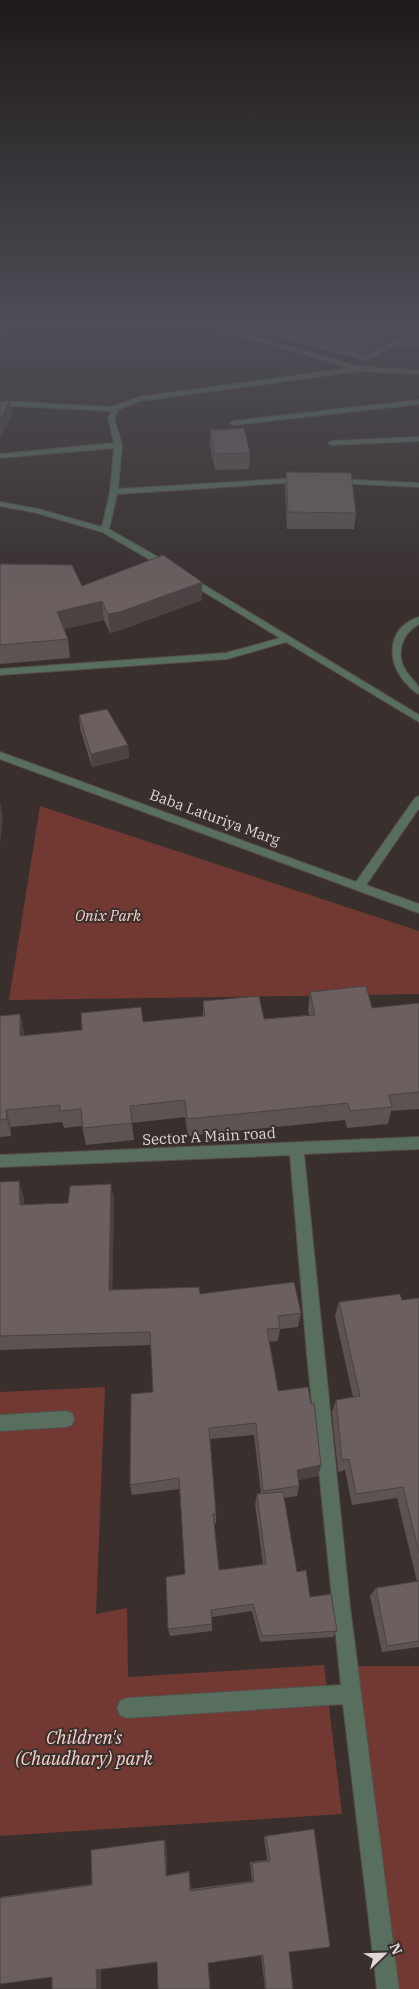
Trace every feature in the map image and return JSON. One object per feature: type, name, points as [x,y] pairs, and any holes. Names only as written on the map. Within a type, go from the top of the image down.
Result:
[{"type":"street","points":[[105,530],[114,492],[118,445],[111,418],[113,415]]},
{"type":"street","points":[[233,424],[311,415]]},
{"type":"street","points":[[332,443],[419,439]]},
{"type":"street","points":[[0,456],[118,445]]},
{"type":"street","points":[[114,492],[310,480]]},
{"type":"street","points":[[326,480],[419,485]]},
{"type":"street","points":[[0,504],[38,511],[105,530],[129,542],[419,719]]},
{"type":"street","points":[[419,620],[405,629],[398,640],[395,652],[398,666],[419,691]]},
{"type":"street","points":[[0,672],[227,656],[287,639]]},
{"type":"street","name":"Baba Laturiya Marg","points":[[0,755],[419,909]]},
{"type":"street","points":[[360,886],[419,800]]},
{"type":"street","name":"Sector A Main road","points":[[0,1161],[419,1142]]},
{"type":"street","points":[[296,1148],[315,1355],[352,1694],[388,1989]]},
{"type":"street","points":[[0,1423],[66,1419]]},
{"type":"street","points":[[127,1708],[352,1694]]},
{"type":"green space","name":"Onix Park","points":[[40,806],[419,931],[419,994],[9,1000]]},
{"type":"green space","name":"Children's (Chaudhary) park","points":[[105,1387],[96,1614],[127,1608],[128,1677],[324,1665],[342,1814],[0,1836],[0,1392]]},
{"type":"green space","points":[[347,1666],[419,1666],[419,1989],[390,1989]]},
{"type":"building","points":[[244,428],[250,453],[215,454],[210,430]]},
{"type":"building","points":[[286,472],[351,473],[356,513],[288,512]]},
{"type":"building","points":[[163,555],[202,582],[120,612],[108,614],[102,601],[57,612],[68,639],[0,645],[0,564],[72,565],[82,586]]},
{"type":"building","points":[[107,709],[128,745],[91,754],[79,715]]},
{"type":"building","points":[[366,986],[372,1008],[419,1003],[419,1092],[389,1095],[392,1107],[350,1111],[348,1103],[187,1119],[185,1100],[130,1106],[132,1123],[83,1128],[81,1109],[60,1111],[60,1105],[6,1110],[7,1119],[0,1120],[0,1016],[20,1014],[20,1036],[82,1030],[81,1013],[141,1007],[143,1022],[205,1016],[203,1001],[259,996],[264,1019],[315,1015],[310,992]]},
{"type":"building","points":[[19,1181],[20,1205],[68,1203],[70,1186],[111,1184],[109,1290],[199,1287],[200,1294],[294,1282],[301,1313],[278,1316],[280,1328],[267,1329],[278,1391],[308,1387],[311,1404],[314,1403],[321,1465],[297,1470],[299,1486],[263,1491],[256,1423],[209,1428],[216,1514],[213,1514],[219,1570],[266,1564],[257,1494],[283,1492],[297,1572],[306,1570],[310,1597],[331,1594],[337,1631],[262,1636],[253,1604],[211,1610],[212,1624],[168,1629],[166,1577],[185,1574],[179,1478],[130,1485],[131,1394],[153,1392],[150,1332],[0,1336],[0,1182]]},
{"type":"building","points":[[400,1294],[402,1300],[419,1298],[419,1553],[403,1487],[356,1494],[349,1459],[342,1460],[336,1400],[360,1396],[339,1302]]},
{"type":"building","points":[[419,1581],[419,1641],[387,1646],[376,1588]]},
{"type":"building","points":[[314,1829],[330,1947],[289,1952],[293,1989],[266,1989],[263,1955],[208,1963],[210,1989],[158,1989],[157,1962],[96,1970],[97,1989],[52,1989],[52,1977],[0,1984],[0,1898],[92,1885],[91,1850],[164,1840],[166,1876],[189,1872],[190,1891],[254,1882],[252,1863],[270,1861],[266,1836]]}]
